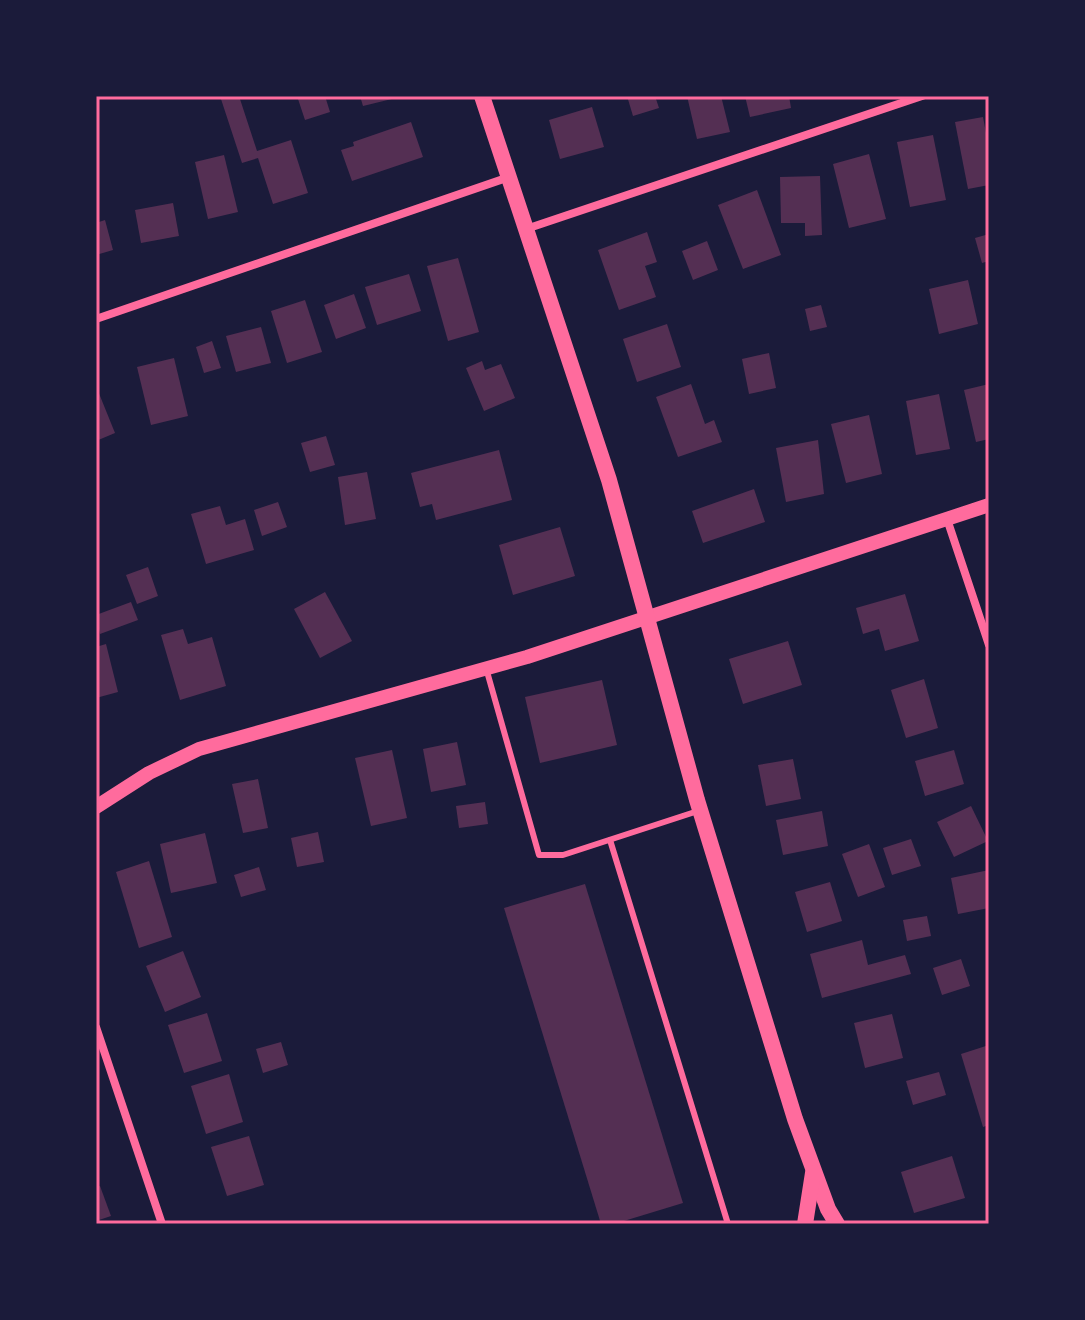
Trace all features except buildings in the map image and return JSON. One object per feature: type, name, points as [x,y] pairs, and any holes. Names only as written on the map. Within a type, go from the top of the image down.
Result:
[{"type":"main road","points":[[482,96],[609,480],[700,810],[813,1171],[837,1224]]},
{"type":"main road","points":[[805,1224],[813,1171]]},
{"type":"street","points":[[526,229],[922,96]]},
{"type":"street","points":[[96,319],[509,177]]},
{"type":"street","points":[[96,807],[149,773],[199,749],[486,668],[989,505]]},
{"type":"street","points":[[947,519],[989,645]]},
{"type":"street","points":[[96,1027],[162,1224]]},
{"type":"lane","points":[[486,668],[539,855],[563,855],[700,810]]},
{"type":"lane","points":[[610,840],[728,1224]]}]
